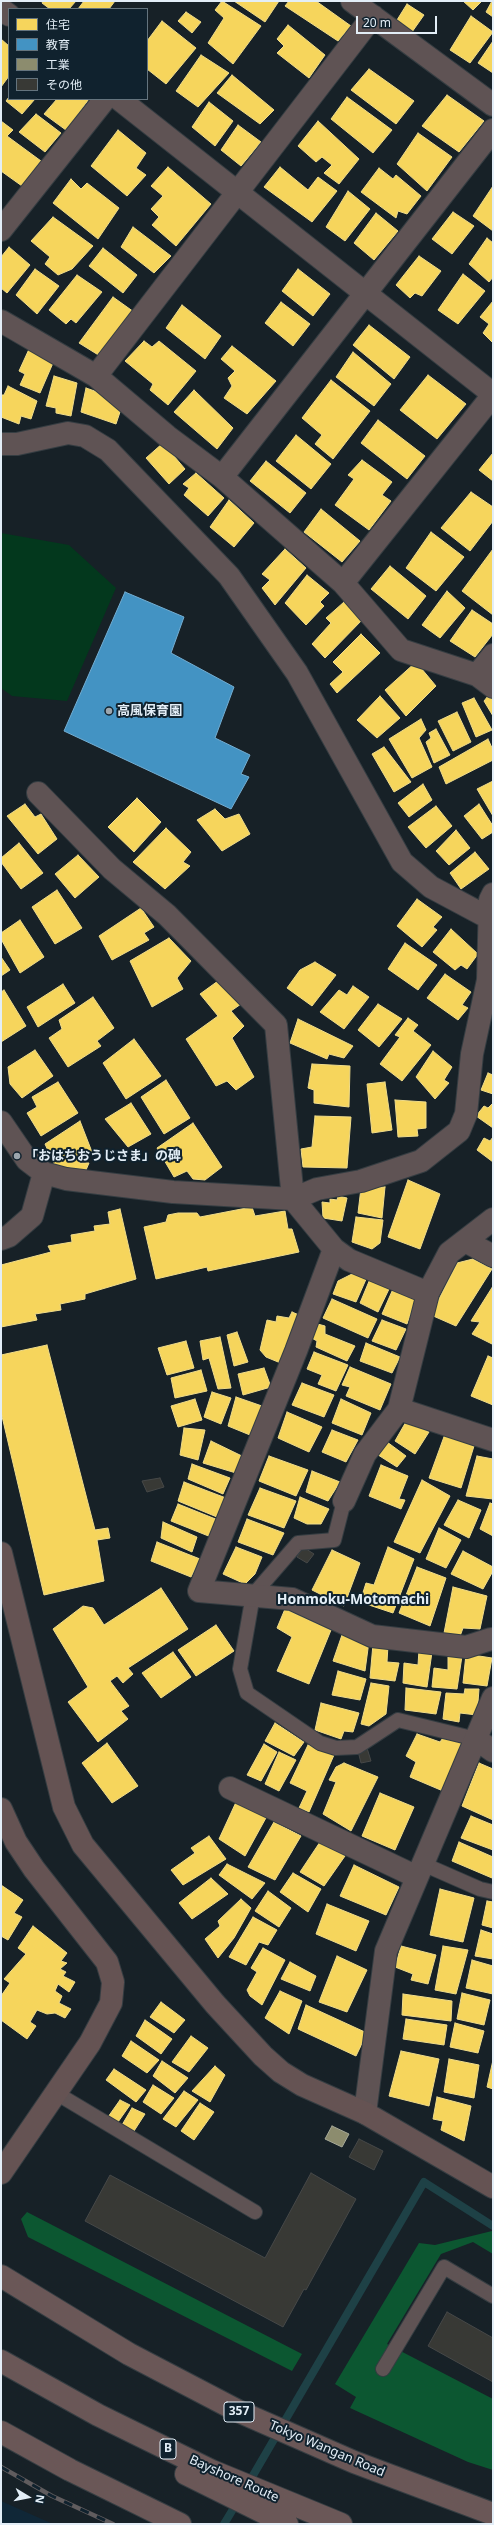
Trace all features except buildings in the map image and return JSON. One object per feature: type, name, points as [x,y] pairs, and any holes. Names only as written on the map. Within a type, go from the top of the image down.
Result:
[{"type":"highway","name":"Tokyo Wangan Road","points":[[1,2276],[129,2354],[240,2412],[354,2462],[493,2514]]},
{"type":"highway","name":"Bayshore Route","points":[[1,2360],[98,2415],[205,2467],[341,2524]]},
{"type":"highway","points":[[1,2370],[89,2425],[287,2524]]},
{"type":"highway","points":[[1,2432],[70,2470],[180,2524]]},
{"type":"street","points":[[352,1],[493,105]]},
{"type":"street","points":[[96,376],[373,16]]},
{"type":"street","points":[[1,230],[104,100]]},
{"type":"street","points":[[120,100],[493,395],[343,583]]},
{"type":"street","points":[[222,477],[493,130]]},
{"type":"street","points":[[1,321],[96,376],[167,436],[222,477],[343,583],[401,650],[485,681],[493,654]]},
{"type":"street","points":[[1,444],[17,444],[68,433],[85,436],[108,450],[229,576],[297,673],[402,862],[431,887],[491,919]]},
{"type":"street","points":[[38,793],[112,870],[167,915],[276,1024],[294,1199],[334,1249],[349,1260],[428,1293]]},
{"type":"street","points":[[1,1122],[27,1160],[44,1173],[66,1179],[111,1186],[294,1199],[317,1188],[361,1181],[421,1161],[459,1131],[466,1114],[472,1054],[488,980],[491,919],[490,900],[493,894]]},
{"type":"street","points":[[1,1239],[9,1236],[32,1216],[44,1173]]},
{"type":"street","points":[[344,1501],[365,1454],[399,1409],[428,1293],[449,1253],[493,1219]]},
{"type":"street","points":[[465,1241],[493,1256]]},
{"type":"street","points":[[334,1249],[296,1351],[199,1591],[292,1599],[372,1636],[466,1647],[492,1639]]},
{"type":"street","points":[[399,1409],[493,1440]]},
{"type":"street","points":[[1,1553],[64,1807],[83,1845],[215,2004],[263,2056],[281,2072],[302,2085],[366,2113],[493,2187]]},
{"type":"street","points":[[366,2113],[386,1951],[493,1698]]},
{"type":"street","points":[[476,1738],[493,1751]]},
{"type":"street","points":[[230,1788],[420,1870]]},
{"type":"street","points":[[1,1809],[16,1842],[34,1869],[107,1962],[113,1982],[111,2003],[90,2043],[1,2173]]},
{"type":"lane","points":[[344,1501],[334,1540],[298,1543],[253,1595],[240,1669],[247,1693],[320,1743],[336,1748],[357,1747],[398,1720],[476,1738]]},
{"type":"lane","points":[[420,1870],[493,1892]]},
{"type":"lane","points":[[56,2093],[255,2212]]},
{"type":"lane","points":[[383,2369],[444,2267],[493,2296]]},
{"type":"shaded area","points":[[1,2501],[53,2524],[1,2524]]},
{"type":"green space","points":[[1,533],[69,545],[116,588],[67,701],[12,696],[1,688]]},
{"type":"green space","points":[[27,2212],[302,2354],[292,2371],[28,2237],[21,2219]]},
{"type":"green space","points":[[492,2231],[493,2254],[473,2242],[441,2254],[387,2344],[493,2399],[493,2470],[468,2462],[350,2408],[356,2397],[335,2384],[419,2243],[435,2245]]},
{"type":"waterway","points":[[248,2484],[424,2182],[493,2226]]},
{"type":"waterway","points":[[224,2524],[238,2501]]},
{"type":"railway","points":[[1,2467],[52,2496],[113,2524]]},
{"type":"place","name":"高風保育園","points":[[109,711]]},
{"type":"place","name":"「おはちおうじさま」の碑","points":[[17,1156]]},
{"type":"district","name":"Honmoku-Motomachi","points":[[353,1600]]}]
